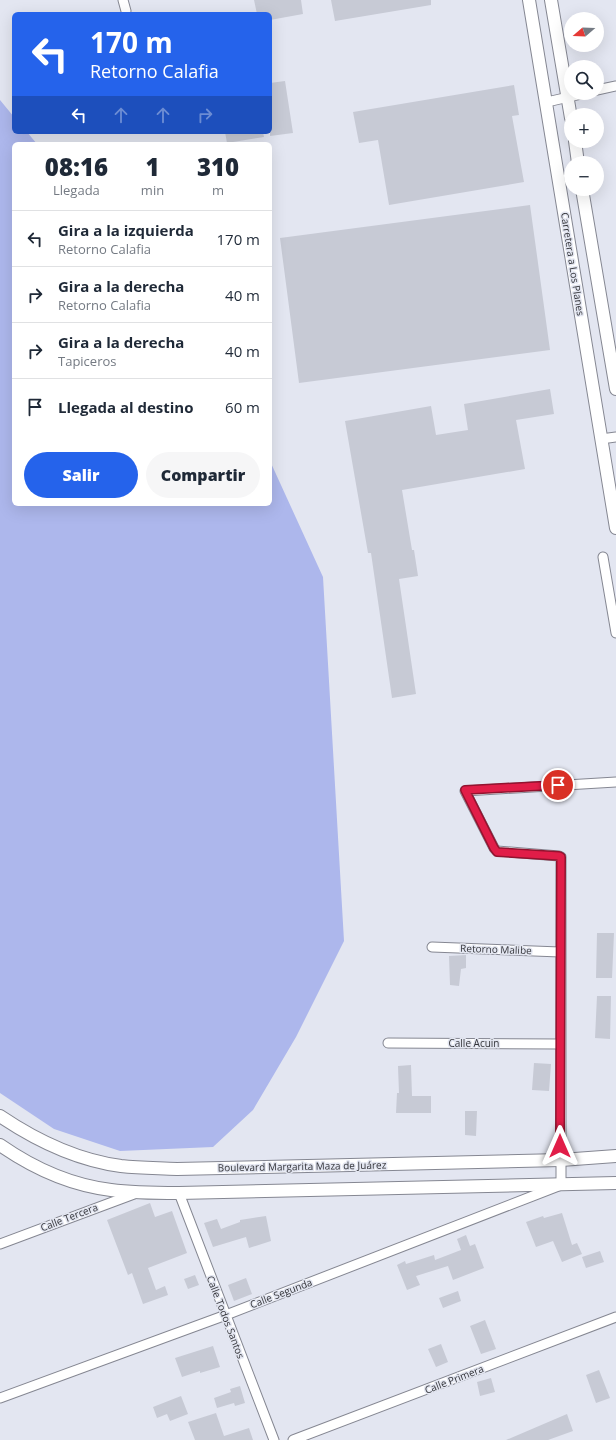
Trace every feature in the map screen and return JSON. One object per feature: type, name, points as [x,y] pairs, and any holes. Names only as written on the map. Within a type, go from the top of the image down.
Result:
[{"type":"main road","name":"Carretera a Los Planes","points":[[529,0],[616,528]]},
{"type":"main road","points":[[551,0],[564,74]]},
{"type":"main road","name":"Carretera a Los Planes","points":[[583,196],[616,389]]},
{"type":"main road","name":"Boulevard Margarita Maza de Juárez","points":[[0,1116],[26,1134],[53,1148],[82,1158],[121,1166],[177,1169],[561,1160],[616,1156]]},
{"type":"main road","points":[[0,1145],[45,1172],[74,1183],[110,1190],[138,1192],[179,1193],[616,1183]]},
{"type":"street","points":[[123,0],[126,11]]},
{"type":"street","points":[[604,89],[616,86]]},
{"type":"street","points":[[547,102],[564,98]]},
{"type":"street","points":[[601,439],[616,437]]},
{"type":"street","points":[[603,557],[616,632]]},
{"type":"street","points":[[561,1185],[561,859],[559,856],[497,852],[465,790],[616,782]]},
{"type":"street","name":"Retorno Malibe","points":[[432,947],[560,952]]},
{"type":"street","name":"Calle Acuin","points":[[388,1043],[560,1044]]},
{"type":"street","name":"Calle Segunda","points":[[0,1398],[226,1315],[561,1185]]},
{"type":"street","name":"Calle Tercera","points":[[0,1244],[138,1192]]},
{"type":"street","name":"Calle Todos Santos","points":[[179,1193],[274,1440]]},
{"type":"street","name":"Calle Primera","points":[[293,1440],[616,1317]]},
{"type":"shaded area","points":[[0,100],[12,115],[12,134],[29,134],[35,142],[12,142],[12,506],[272,506],[272,465],[323,577],[344,941],[296,1037],[253,1110],[213,1147],[120,1151],[54,1129],[0,1093]]},
{"type":"building","points":[[254,0],[301,0],[303,14],[272,20],[272,12],[257,12]]},
{"type":"building","points":[[331,0],[431,0],[431,5],[335,21]]},
{"type":"building","points":[[285,81],[293,133],[270,136],[270,134],[272,134],[272,83]]},
{"type":"building","points":[[514,85],[519,115],[512,116],[524,182],[389,205],[378,140],[359,143],[353,112]]},
{"type":"building","points":[[225,134],[263,134],[264,137],[233,142],[227,142]]},
{"type":"building","points":[[530,205],[550,350],[299,383],[280,238]]},
{"type":"building","points":[[550,389],[554,414],[516,420],[525,469],[402,490],[418,576],[399,579],[416,694],[392,698],[371,553],[368,553],[345,421],[431,406],[436,435],[468,430],[464,404]]},
{"type":"building","points":[[597,933],[614,933],[612,978],[596,978]]},
{"type":"building","points":[[466,955],[466,968],[461,969],[459,986],[450,985],[449,956]]},
{"type":"building","points":[[597,996],[611,996],[610,1039],[595,1038]]},
{"type":"building","points":[[534,1063],[551,1064],[549,1091],[532,1090]]},
{"type":"building","points":[[411,1065],[412,1096],[431,1096],[431,1113],[396,1113],[397,1093],[399,1093],[398,1066]]},
{"type":"building","points":[[465,1111],[477,1111],[476,1136],[465,1135]]},
{"type":"building","points":[[150,1203],[155,1217],[172,1211],[187,1253],[148,1268],[156,1290],[165,1286],[168,1295],[143,1304],[132,1273],[128,1275],[107,1220]]},
{"type":"building","points":[[562,1213],[572,1245],[577,1243],[582,1254],[562,1262],[553,1241],[536,1247],[526,1222],[543,1216],[544,1218]]},
{"type":"building","points":[[266,1216],[271,1241],[249,1248],[246,1237],[213,1247],[204,1223],[217,1219],[221,1229],[240,1222],[240,1220]]},
{"type":"building","points":[[466,1235],[470,1246],[475,1244],[484,1268],[453,1280],[448,1266],[416,1276],[420,1285],[407,1290],[397,1265],[405,1261],[406,1264],[434,1255],[435,1260],[461,1250],[457,1239]]},
{"type":"building","points":[[600,1251],[604,1262],[586,1268],[582,1257]]},
{"type":"building","points":[[195,1275],[199,1285],[188,1289],[184,1279]]},
{"type":"building","points":[[246,1278],[252,1294],[234,1301],[228,1285]]},
{"type":"building","points":[[458,1291],[461,1301],[443,1308],[439,1298]]},
{"type":"building","points":[[485,1320],[496,1349],[481,1354],[470,1326]]},
{"type":"building","points":[[441,1344],[448,1362],[436,1367],[428,1349]]},
{"type":"building","points":[[213,1346],[220,1367],[200,1373],[200,1371],[182,1377],[175,1358]]},
{"type":"building","points":[[599,1370],[610,1398],[596,1403],[586,1375]]},
{"type":"building","points":[[491,1378],[495,1392],[480,1396],[477,1382]]},
{"type":"building","points":[[240,1386],[245,1403],[235,1406],[234,1403],[217,1408],[214,1398],[231,1392],[230,1389]]},
{"type":"building","points":[[181,1396],[188,1414],[170,1421],[167,1414],[157,1418],[153,1407]]},
{"type":"building","points":[[216,1413],[224,1436],[249,1428],[253,1440],[195,1440],[188,1422]]},
{"type":"building","points":[[567,1414],[573,1431],[548,1440],[506,1440]]},
{"type":"route","points":[[558,785],[465,790],[497,852],[561,857],[560,1146]]}]
